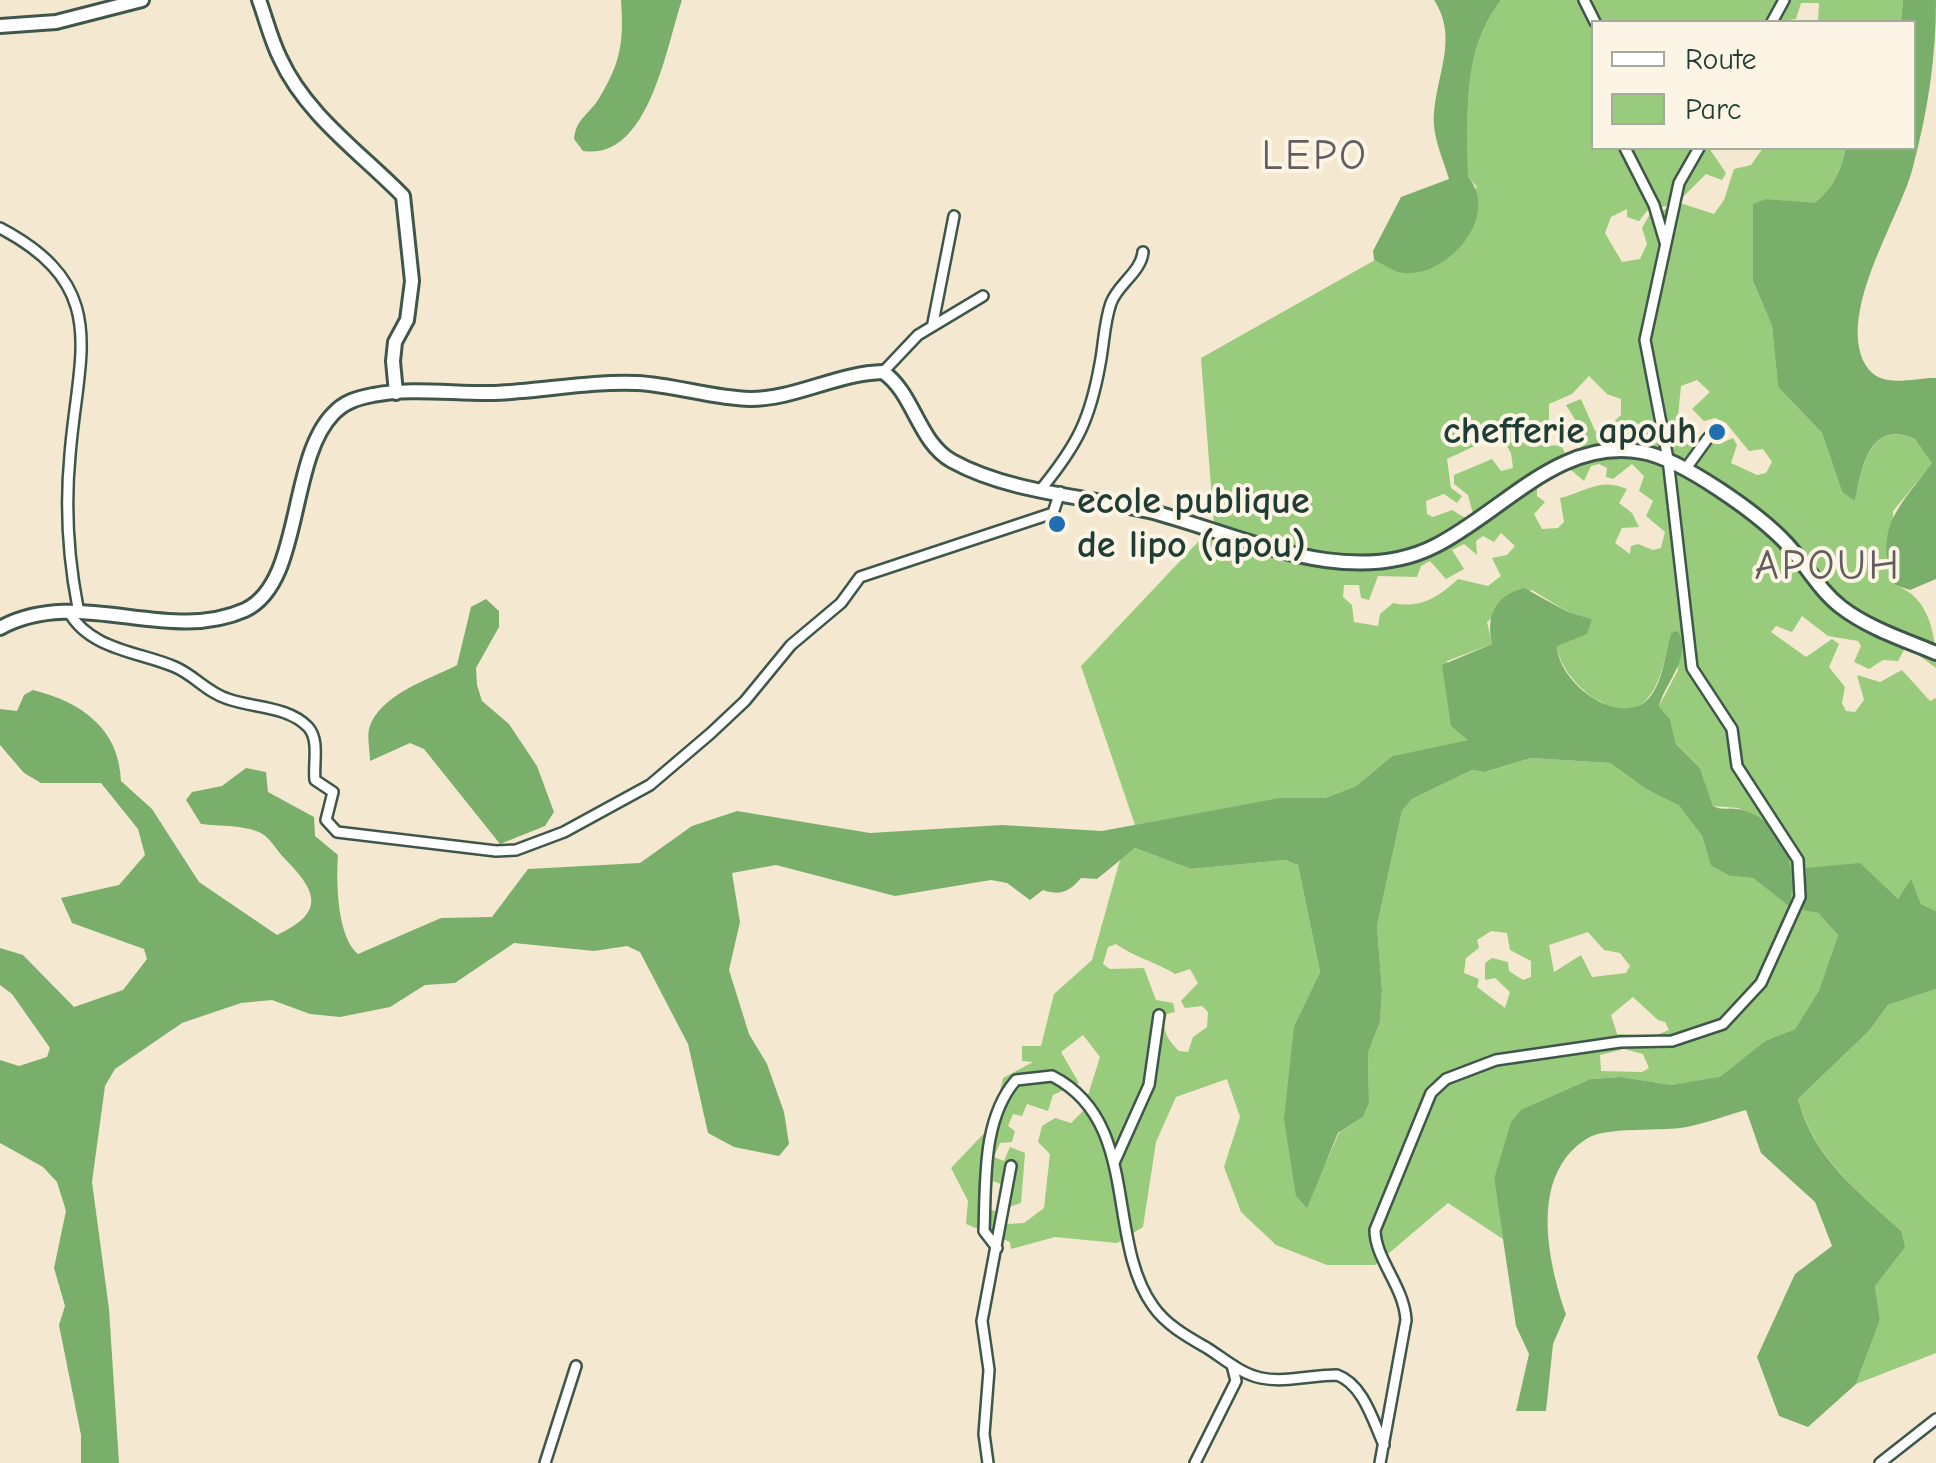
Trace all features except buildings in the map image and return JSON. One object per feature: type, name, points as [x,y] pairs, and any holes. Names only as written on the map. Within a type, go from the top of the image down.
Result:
[{"type":"street","points":[[0,26],[56,22],[142,0]]},
{"type":"street","points":[[259,0],[280,58],[300,91],[355,153],[403,196],[412,280],[407,320],[393,361],[396,393]]},
{"type":"street","points":[[1625,150],[1654,205],[1666,244]]},
{"type":"street","points":[[1380,1463],[1406,1320],[1404,1298],[1378,1247],[1375,1230],[1431,1093],[1446,1079],[1496,1060],[1620,1042],[1672,1042],[1723,1024],[1761,983],[1800,897],[1798,860],[1737,766],[1732,729],[1692,668],[1668,459],[1645,349],[1679,184],[1699,150]]},
{"type":"street","points":[[933,324],[954,216]]},
{"type":"street","points":[[0,228],[52,262],[66,283],[82,328],[84,364],[70,453],[67,520],[73,609],[78,625],[120,652],[176,667],[226,699],[272,709],[308,727],[312,734],[315,780],[333,792],[326,820],[337,832],[426,844],[516,850],[582,824],[650,785],[745,701],[781,656],[841,602],[860,577],[1054,513],[1060,492]]},
{"type":"street","points":[[1042,488],[1081,436],[1100,366],[1109,308],[1116,292],[1142,260],[1143,252]]},
{"type":"street","points":[[0,628],[73,609],[145,620],[212,618],[248,608],[263,594],[280,564],[320,430],[351,400],[396,393],[499,392],[634,383],[760,398],[883,372],[911,340],[983,296]]},
{"type":"street","points":[[883,372],[945,457],[974,471],[1151,512],[1284,552],[1379,560],[1436,546],[1485,517],[1538,477],[1582,455],[1625,450],[1668,459],[1687,467],[1784,541],[1843,609],[1936,654]]},
{"type":"street","points":[[1687,467],[1708,438]]},
{"type":"street","points":[[1114,1163],[1149,1086],[1158,1015]]},
{"type":"street","points":[[997,1248],[984,1231],[987,1160],[998,1107],[1016,1080],[1042,1075],[1068,1084],[1082,1096],[1114,1163],[1132,1253],[1153,1306],[1170,1324],[1230,1362],[1264,1378],[1337,1374],[1346,1378],[1355,1386],[1384,1445]]},
{"type":"street","points":[[988,1463],[984,1434],[989,1370],[982,1321],[1011,1166]]},
{"type":"street","points":[[1195,1463],[1236,1381],[1230,1362]]},
{"type":"street","points":[[545,1463],[576,1366]]},
{"type":"street","points":[[1880,1463],[1936,1419]]},
{"type":"green space","points":[[621,0],[682,0],[661,71],[639,120],[624,138],[606,149],[583,151],[574,139],[575,132],[612,75],[621,40]]},
{"type":"green space","points":[[1434,0],[1501,0],[1479,41],[1470,85],[1468,177],[1477,192],[1478,209],[1465,241],[1452,255],[1420,272],[1403,273],[1374,260],[1373,251],[1401,197],[1449,179],[1434,125],[1445,31]]},
{"type":"green space","points":[[1501,0],[1903,0],[1901,20],[1818,20],[1819,3],[1801,3],[1796,19],[1789,20],[1591,20],[1591,150],[1710,150],[1726,173],[1722,180],[1706,174],[1677,203],[1647,211],[1639,221],[1627,217],[1627,209],[1611,217],[1605,233],[1622,262],[1640,259],[1647,244],[1642,228],[1650,214],[1683,204],[1714,214],[1724,200],[1734,169],[1751,165],[1762,150],[1846,150],[1835,179],[1815,204],[1767,199],[1753,281],[1772,326],[1778,387],[1822,433],[1842,492],[1855,500],[1865,461],[1878,441],[1887,436],[1915,439],[1933,463],[1893,511],[1895,585],[1916,599],[1929,619],[1936,668],[1906,646],[1898,661],[1883,660],[1869,669],[1854,662],[1861,646],[1858,641],[1828,636],[1802,616],[1792,632],[1776,626],[1771,632],[1806,657],[1832,639],[1839,644],[1829,667],[1845,687],[1842,703],[1846,711],[1855,712],[1864,700],[1857,675],[1880,682],[1902,670],[1930,701],[1936,698],[1936,911],[1921,904],[1911,881],[1898,899],[1806,868],[1803,909],[1818,913],[1838,935],[1819,990],[1795,1029],[1765,1041],[1720,1078],[1671,1085],[1622,1077],[1591,1079],[1494,1179],[1503,1239],[1448,1203],[1375,1265],[1327,1265],[1276,1245],[1241,1212],[1224,1167],[1240,1117],[1227,1079],[1176,1097],[1156,1142],[1143,1227],[1117,1243],[1055,1237],[1011,1249],[1010,1242],[966,1224],[968,1201],[951,1168],[992,1125],[1003,1078],[1033,1062],[1022,1061],[1022,1046],[1041,1046],[1054,994],[1092,960],[1120,860],[1135,848],[1191,869],[1285,860],[1298,865],[1320,972],[1294,1026],[1306,1207],[1339,1133],[1363,1117],[1369,1103],[1368,1053],[1380,1022],[1382,990],[1377,926],[1402,811],[1412,799],[1472,770],[1486,772],[1531,758],[1610,763],[1646,789],[1679,804],[1702,836],[1711,866],[1730,876],[1753,878],[1789,905],[1766,825],[1738,808],[1713,806],[1700,768],[1676,744],[1670,719],[1659,706],[1678,670],[1671,633],[1660,677],[1647,699],[1622,709],[1607,705],[1579,686],[1568,673],[1557,646],[1592,619],[1568,612],[1532,590],[1487,622],[1492,644],[1447,661],[1469,740],[1392,756],[1356,786],[1325,798],[1278,798],[1135,825],[1081,666],[1214,525],[1201,358],[1375,260],[1403,273],[1477,187],[1468,177],[1468,108],[1479,41]],"holes":[[[1589,376],[1607,394],[1621,399],[1621,415],[1603,432],[1595,431],[1581,399],[1566,405],[1579,426],[1581,450],[1565,453],[1561,445],[1544,446],[1536,432],[1549,420],[1549,404],[1572,394]],[[1697,380],[1710,392],[1692,409],[1704,421],[1715,418],[1726,423],[1749,451],[1763,449],[1772,462],[1766,473],[1757,475],[1731,463],[1737,445],[1733,438],[1719,444],[1703,435],[1689,445],[1676,436],[1681,386]],[[1500,434],[1511,453],[1513,468],[1501,471],[1492,459],[1454,475],[1454,484],[1468,495],[1473,514],[1467,519],[1452,510],[1433,517],[1427,514],[1426,501],[1444,494],[1457,503],[1462,496],[1451,488],[1447,459]],[[1632,464],[1644,476],[1639,491],[1653,501],[1646,516],[1665,532],[1661,548],[1653,550],[1638,544],[1631,546],[1630,554],[1615,543],[1622,528],[1639,527],[1632,513],[1619,503],[1627,489],[1608,484],[1560,498],[1564,522],[1558,528],[1542,529],[1534,514],[1545,502],[1537,496],[1537,487],[1563,470],[1571,470],[1584,481],[1591,466],[1607,468],[1606,477],[1613,479]],[[1501,533],[1515,546],[1507,555],[1492,558],[1501,576],[1488,586],[1458,579],[1428,600],[1393,603],[1380,614],[1378,626],[1354,622],[1352,605],[1343,597],[1344,585],[1359,585],[1361,598],[1369,600],[1378,576],[1417,577],[1421,566],[1430,561],[1446,579],[1464,569],[1452,550],[1464,544],[1477,555],[1476,541],[1483,536],[1494,542]],[[1491,931],[1507,933],[1510,950],[1531,961],[1531,977],[1523,980],[1509,971],[1508,962],[1492,958],[1485,963],[1485,980],[1495,978],[1510,992],[1505,1008],[1477,987],[1479,979],[1464,973],[1466,958],[1479,948],[1477,940]],[[1588,932],[1604,950],[1620,953],[1630,966],[1626,973],[1592,977],[1581,955],[1554,972],[1549,945]],[[1116,944],[1175,974],[1190,969],[1198,983],[1181,1001],[1185,1008],[1202,1006],[1208,1012],[1207,1027],[1193,1037],[1188,1052],[1179,1051],[1169,1038],[1164,1025],[1167,1014],[1175,1012],[1173,1003],[1156,1000],[1144,968],[1110,969],[1103,964],[1108,947]],[[1633,997],[1665,1022],[1669,1030],[1654,1036],[1617,1034],[1611,1015]],[[1083,1035],[1100,1057],[1083,1111],[1071,1123],[1055,1118],[1042,1126],[1038,1142],[1050,1154],[1044,1208],[1024,1223],[1007,1224],[1007,1216],[989,1209],[993,1181],[1008,1187],[1006,1208],[1021,1203],[1025,1153],[1010,1147],[1004,1161],[994,1157],[1000,1143],[1012,1142],[1015,1131],[1008,1126],[1013,1114],[1022,1116],[1027,1104],[1048,1111],[1053,1095],[1079,1083],[1061,1052]],[[1624,1049],[1643,1054],[1649,1068],[1642,1072],[1601,1071],[1600,1055]]]},
{"type":"green space","points":[[1903,0],[1936,0],[1935,43],[1923,125],[1906,188],[1864,292],[1858,342],[1865,364],[1879,377],[1898,381],[1936,378],[1936,579],[1910,590],[1895,585],[1889,565],[1888,533],[1900,506],[1932,463],[1915,439],[1887,435],[1870,450],[1855,501],[1842,492],[1822,433],[1778,387],[1772,326],[1753,281],[1753,204],[1767,199],[1815,203],[1827,192],[1846,150],[1916,150],[1916,20],[1901,20]]},
{"type":"green space","points":[[1524,588],[1568,612],[1592,619],[1587,634],[1557,646],[1560,659],[1575,684],[1600,702],[1615,707],[1629,708],[1649,699],[1658,682],[1671,633],[1678,631],[1680,660],[1659,706],[1670,719],[1676,744],[1700,768],[1713,806],[1753,814],[1776,833],[1792,876],[1789,906],[1753,878],[1730,876],[1711,866],[1702,836],[1679,805],[1646,789],[1610,763],[1531,758],[1485,772],[1472,770],[1412,799],[1402,811],[1377,926],[1382,990],[1380,1022],[1368,1053],[1369,1103],[1363,1117],[1338,1133],[1307,1208],[1296,1196],[1284,1119],[1294,1026],[1320,972],[1298,865],[1285,860],[1191,869],[1135,848],[1097,879],[1081,878],[1064,892],[1043,890],[1030,900],[1007,883],[991,880],[895,896],[776,865],[732,873],[740,922],[729,970],[749,1034],[767,1064],[784,1112],[789,1144],[779,1156],[734,1147],[708,1133],[688,1044],[640,952],[627,946],[594,951],[514,943],[455,983],[425,985],[390,1007],[340,1017],[310,1014],[272,1000],[241,1003],[182,1023],[115,1069],[105,1086],[92,1182],[109,1309],[119,1463],[81,1463],[81,1435],[59,1325],[65,1306],[54,1268],[66,1211],[57,1182],[43,1167],[0,1143],[0,1060],[19,1066],[47,1057],[50,1048],[12,994],[0,985],[0,948],[23,955],[74,1007],[123,990],[147,959],[144,949],[72,923],[61,898],[119,885],[145,855],[138,829],[101,783],[41,783],[24,773],[0,745],[0,709],[17,711],[24,695],[33,690],[67,702],[94,720],[113,746],[121,781],[152,809],[199,882],[277,935],[303,919],[309,910],[310,892],[305,882],[264,835],[243,828],[201,824],[186,800],[192,792],[222,786],[246,768],[266,772],[268,792],[314,817],[315,836],[338,855],[342,922],[358,954],[441,918],[492,917],[528,869],[640,863],[692,826],[737,811],[870,833],[1002,825],[1102,831],[1278,798],[1325,798],[1356,786],[1392,756],[1468,740],[1451,726],[1442,665],[1492,644],[1490,625],[1499,602]]},
{"type":"green space","points":[[486,599],[499,611],[499,627],[476,668],[482,701],[509,724],[537,766],[554,812],[545,826],[500,844],[424,749],[410,743],[370,761],[368,741],[374,717],[383,707],[406,690],[457,665],[471,607]]},
{"type":"green space","points":[[1860,863],[1898,899],[1911,879],[1921,904],[1936,911],[1936,989],[1888,1005],[1869,1031],[1798,1099],[1826,1156],[1901,1231],[1905,1247],[1875,1286],[1880,1320],[1856,1384],[1808,1427],[1779,1416],[1757,1357],[1795,1274],[1832,1246],[1815,1202],[1761,1153],[1746,1110],[1687,1127],[1597,1134],[1569,1154],[1557,1173],[1550,1196],[1549,1245],[1566,1314],[1553,1344],[1546,1411],[1516,1411],[1529,1354],[1516,1326],[1494,1179],[1511,1122],[1521,1110],[1591,1079],[1622,1077],[1671,1085],[1720,1077],[1765,1041],[1795,1029],[1819,990],[1838,935],[1818,913],[1803,910],[1806,868]]},
{"type":"green space","points":[[1936,989],[1936,1353],[1856,1384],[1880,1320],[1875,1286],[1901,1231],[1826,1156],[1798,1099],[1869,1031],[1888,1005]]},
{"type":"place","name":"chefferie apouh","points":[[1717,432]]},
{"type":"place","name":"ecole publique de lipo (apou)","points":[[1057,524]]},
{"type":"district","name":"LEPO","points":[[1315,157]]},
{"type":"district","name":"APOUH","points":[[1828,567]]}]
